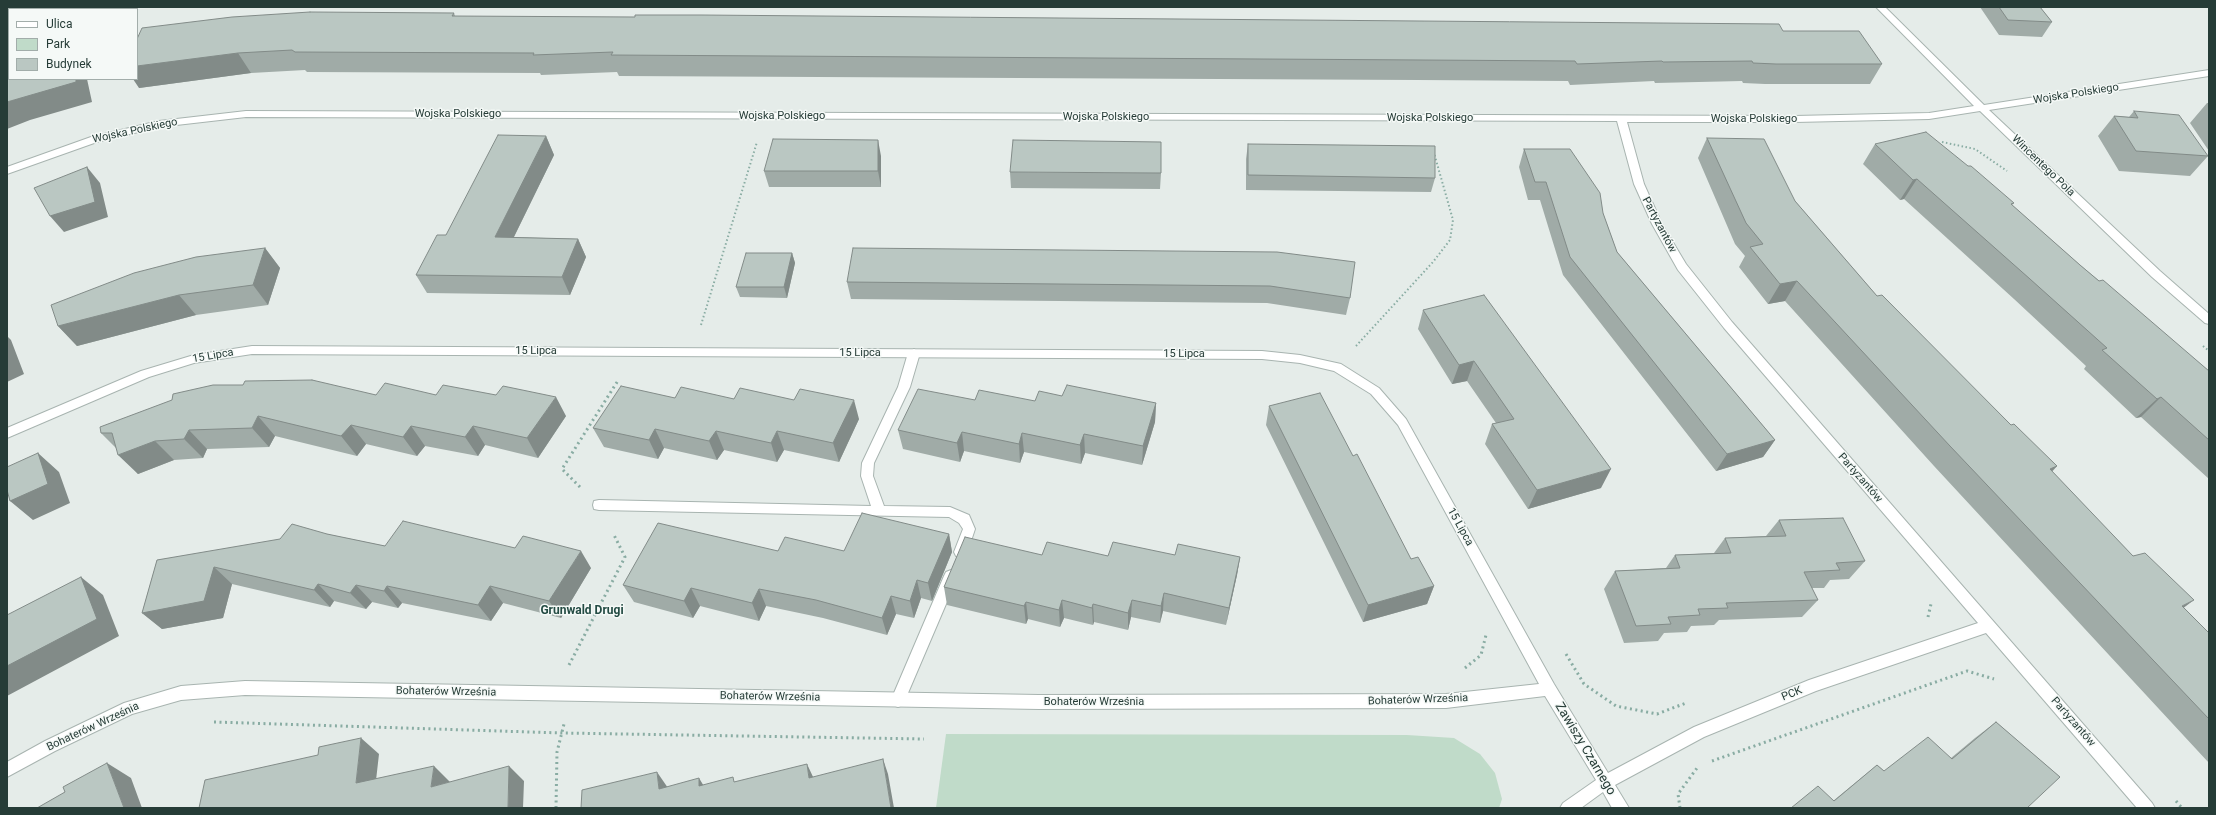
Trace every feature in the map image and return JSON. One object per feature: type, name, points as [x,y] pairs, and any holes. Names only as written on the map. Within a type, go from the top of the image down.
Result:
[{"type":"street","name":"Wincentego Pola","points":[[1880,7],[1983,109],[2156,274],[2209,320]]},
{"type":"street","name":"Wojska Polskiego","points":[[7,171],[94,139],[123,132],[159,124],[246,114],[1425,118],[1929,116],[1983,109],[2209,73]]},
{"type":"street","name":"Partyzantów","points":[[1621,118],[1638,184],[1682,267],[1728,325],[2147,808]]},
{"type":"street","name":"15 Lipca","points":[[7,433],[76,402],[145,374],[194,359],[252,350],[1262,355],[1300,359],[1337,367],[1375,391],[1402,422],[1549,689]]},
{"type":"street","points":[[878,511],[877,500],[867,476],[868,463],[904,387],[914,353]]},
{"type":"street","points":[[599,506],[950,512],[964,519],[969,529],[962,550],[898,700]]},
{"type":"street","name":"PCK","points":[[1568,808],[1604,783],[1699,732],[1814,685],[1988,626]]},
{"type":"street","name":"Bohaterów Września","points":[[7,770],[50,746],[129,708],[181,693],[245,688],[1039,702],[1446,701],[1549,689]]},
{"type":"street","name":"Zawiszy Czarnego","points":[[1549,689],[1604,783],[1621,808]]},
{"type":"path","points":[[693,352],[765,116]]},
{"type":"path","points":[[1337,367],[1433,262],[1450,240],[1453,220],[1425,118]]},
{"type":"path","points":[[1939,142],[1975,149],[2011,174]]},
{"type":"path","points":[[2198,341],[2209,351]]},
{"type":"path","points":[[1706,763],[1967,670]]},
{"type":"path","points":[[556,808],[557,752],[571,694]]},
{"type":"path","points":[[212,722],[562,733],[924,739]]},
{"type":"path","points":[[1680,808],[1678,794],[1699,766]]},
{"type":"green space","points":[[946,734],[1407,735],[1454,738],[1480,754],[1495,773],[1502,799],[1499,808],[936,808]]},
{"type":"building","points":[[1999,7],[2040,7],[2052,22],[2008,20]]},
{"type":"building","points":[[310,12],[454,13],[452,16],[635,17],[635,15],[701,15],[1779,24],[1783,31],[1859,31],[1882,64],[1776,64],[1753,63],[1752,61],[1662,61],[1577,64],[1575,61],[611,55],[613,52],[533,55],[534,53],[295,52],[292,50],[238,53],[138,66],[138,37],[142,28],[232,17]]},
{"type":"building","points":[[7,64],[8,80],[76,80],[76,82],[7,102]]},
{"type":"building","points":[[2134,111],[2179,115],[2208,156],[2136,151],[2114,116],[2138,118]]},
{"type":"building","points":[[1926,132],[1968,166],[1971,166],[2014,203],[2011,204],[2080,265],[2099,281],[2103,280],[2209,371],[2209,440],[2161,397],[2157,399],[2102,350],[2107,348],[1917,179],[1913,180],[1875,144]]},
{"type":"building","points":[[498,135],[546,136],[495,237],[578,239],[562,277],[416,275],[437,235],[446,235]]},
{"type":"building","points":[[1707,138],[1764,139],[1795,201],[1877,296],[1882,295],[2011,425],[2014,424],[2057,466],[2050,469],[2133,556],[2145,553],[2194,600],[2182,606],[2209,633],[2209,719],[1950,446],[1797,281],[1780,284],[1750,247],[1763,244],[1746,223]]},
{"type":"building","points":[[773,139],[878,140],[878,171],[764,171]]},
{"type":"building","points":[[1013,140],[1161,142],[1161,173],[1010,172]]},
{"type":"building","points":[[1248,144],[1435,146],[1435,178],[1248,175]]},
{"type":"building","points":[[1524,149],[1570,149],[1600,193],[1603,213],[1617,252],[1775,440],[1727,454],[1570,257],[1546,182],[1535,182]]},
{"type":"building","points":[[87,167],[95,202],[50,216],[34,188]]},
{"type":"building","points":[[265,248],[253,285],[179,295],[58,326],[51,305],[134,273],[196,257]]},
{"type":"building","points":[[853,248],[1277,252],[1355,262],[1350,298],[1270,286],[847,282]]},
{"type":"building","points":[[746,253],[792,253],[784,287],[736,287]]},
{"type":"building","points":[[1484,295],[1611,469],[1537,490],[1492,424],[1514,419],[1474,361],[1459,365],[1423,310]]},
{"type":"building","points":[[312,380],[376,395],[385,383],[436,395],[443,385],[496,395],[503,386],[556,397],[527,438],[473,426],[465,437],[411,426],[403,437],[351,425],[341,436],[258,416],[252,428],[189,430],[184,439],[155,441],[118,455],[112,433],[101,433],[100,427],[172,400],[173,394],[213,385],[243,385],[245,381]]},
{"type":"building","points":[[1067,385],[1156,403],[1143,446],[1084,434],[1080,445],[1022,433],[1019,444],[962,432],[957,443],[898,430],[918,389],[975,400],[979,390],[1035,401],[1039,391],[1062,396]]},
{"type":"building","points":[[621,386],[675,398],[681,387],[734,399],[740,388],[794,400],[800,389],[854,400],[833,443],[777,431],[771,443],[716,431],[709,441],[655,429],[649,440],[593,428]]},
{"type":"building","points":[[1320,393],[1353,456],[1357,454],[1411,559],[1418,557],[1434,586],[1368,605],[1269,406]]},
{"type":"building","points":[[38,453],[48,484],[10,501],[7,490],[7,467]]},
{"type":"building","points":[[862,513],[949,534],[928,583],[917,580],[910,601],[891,596],[882,618],[816,600],[759,589],[752,603],[691,588],[684,601],[623,585],[658,523],[778,551],[785,537],[844,551]]},
{"type":"building","points":[[1843,518],[1865,561],[1836,563],[1840,570],[1804,572],[1818,600],[1726,603],[1728,608],[1698,609],[1700,615],[1668,617],[1671,624],[1636,626],[1615,571],[1680,568],[1675,555],[1731,553],[1725,538],[1786,536],[1779,520]]},
{"type":"building","points":[[403,521],[515,548],[523,536],[581,551],[549,601],[490,586],[478,605],[387,586],[384,591],[356,585],[350,593],[318,584],[314,590],[214,567],[204,601],[142,613],[157,560],[280,539],[292,524],[327,534],[385,546]]},
{"type":"building","points":[[965,537],[1042,555],[1047,542],[1108,556],[1113,542],[1175,555],[1178,544],[1240,557],[1229,608],[1164,593],[1161,606],[1132,600],[1128,613],[1093,604],[1092,608],[1062,600],[1059,610],[1026,602],[1024,606],[944,587]]},
{"type":"building","points":[[81,577],[97,619],[7,666],[7,615]]},
{"type":"building","points":[[1996,722],[2060,777],[2027,808],[1791,808],[1818,786],[1834,801],[1877,765],[1884,771],[1928,737],[1952,759]]},
{"type":"building","points":[[361,738],[356,783],[434,766],[431,787],[509,766],[508,808],[199,808],[205,780],[318,755],[319,747]]},
{"type":"building","points":[[883,759],[891,808],[581,808],[582,790],[657,772],[659,789],[699,778],[699,786],[733,777],[734,782],[807,764],[809,778]]},
{"type":"building","points":[[107,763],[124,808],[37,808],[65,792],[63,787]]},
{"type":"district","name":"Grunwald Drugi","points":[[582,611]]}]
